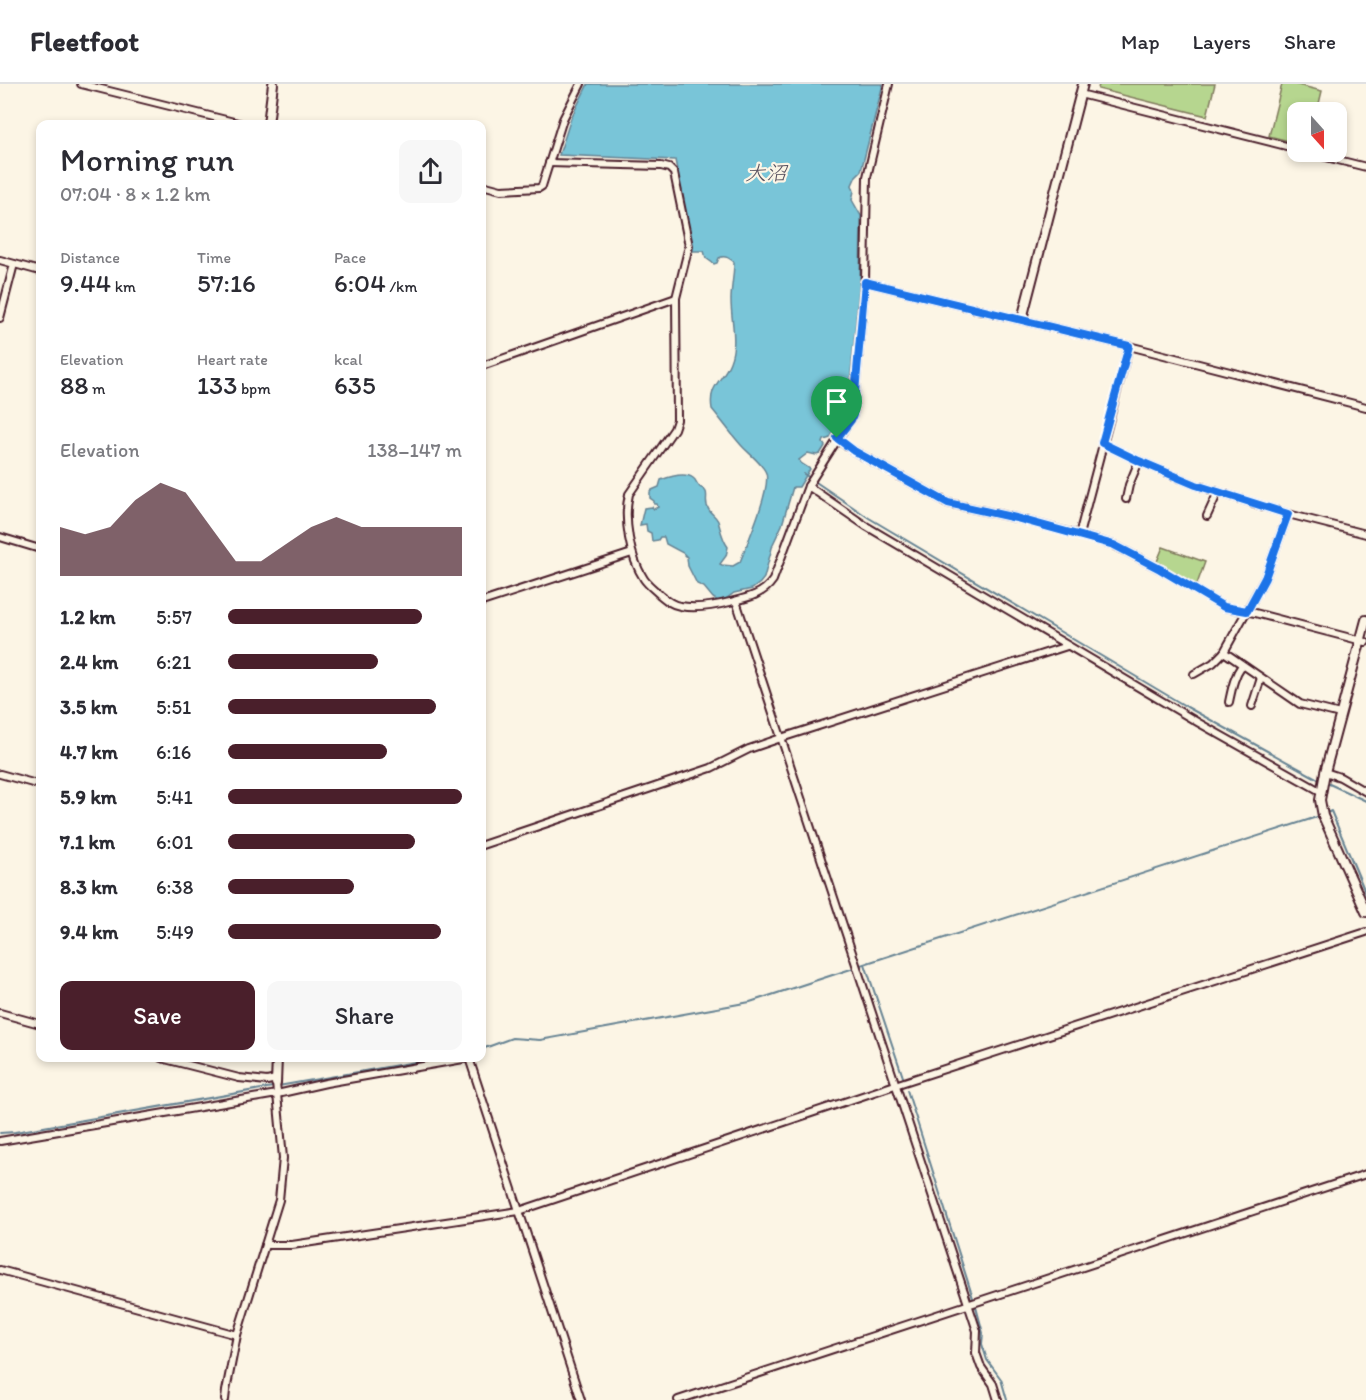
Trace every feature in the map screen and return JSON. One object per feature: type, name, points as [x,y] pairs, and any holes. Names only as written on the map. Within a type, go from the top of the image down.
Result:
[{"type":"street","points":[[81,84],[226,120]]},
{"type":"street","points":[[268,120],[273,84]]},
{"type":"street","points":[[486,186],[501,190],[542,186],[563,120],[581,84]]},
{"type":"street","points":[[549,163],[661,166],[669,168],[674,173],[689,246],[676,298],[677,420],[674,429],[629,494],[627,516],[632,553],[644,580],[668,602],[678,606],[713,606],[736,601],[759,594],[773,580],[810,481],[853,415],[865,282],[867,177],[889,84]]},
{"type":"street","points":[[1022,319],[1083,84]]},
{"type":"street","points":[[1080,94],[1287,146]]},
{"type":"street","points":[[1346,162],[1366,167]]},
{"type":"street","points":[[0,261],[36,270]]},
{"type":"street","points":[[0,318],[14,264]]},
{"type":"street","points":[[865,282],[1022,319],[1366,406]]},
{"type":"street","points":[[486,365],[676,298]]},
{"type":"street","points":[[1078,535],[1129,346]]},
{"type":"street","points":[[837,438],[854,451],[948,503],[1016,518],[1114,545],[1224,607],[1363,641]]},
{"type":"street","points":[[1102,443],[1196,485],[1288,514],[1366,534]]},
{"type":"street","points":[[1126,499],[1139,461]]},
{"type":"street","points":[[810,481],[866,526],[1189,717],[1321,790]]},
{"type":"street","points":[[1207,516],[1218,492]]},
{"type":"street","points":[[1194,674],[1213,663],[1224,652],[1265,578],[1288,514]]},
{"type":"street","points":[[0,537],[36,548]]},
{"type":"street","points":[[486,601],[632,553]]},
{"type":"street","points":[[736,601],[977,1331],[976,1353],[981,1367],[993,1384],[998,1400]]},
{"type":"street","points":[[1366,620],[1363,641],[1324,775],[1320,800],[1322,813],[1366,912]]},
{"type":"street","points":[[486,844],[711,768],[781,738],[1067,646]]},
{"type":"street","points":[[1224,652],[1300,704],[1340,714]]},
{"type":"street","points":[[1229,702],[1233,682],[1242,665]]},
{"type":"street","points":[[1252,706],[1261,678]]},
{"type":"street","points":[[0,774],[36,784]]},
{"type":"street","points":[[1324,775],[1340,777],[1366,792]]},
{"type":"street","points":[[265,1245],[292,1245],[519,1211],[895,1085],[1366,932]]},
{"type":"street","points":[[0,1013],[36,1023]]},
{"type":"street","points":[[177,1062],[239,1077],[267,1081],[277,1087]]},
{"type":"street","points":[[225,1400],[237,1335],[279,1200],[283,1158],[277,1062]]},
{"type":"street","points":[[0,1141],[277,1087],[326,1083],[446,1062]]},
{"type":"street","points":[[470,1062],[581,1400]]},
{"type":"street","points":[[678,1400],[1366,1174]]},
{"type":"street","points":[[0,1270],[237,1335]]},
{"type":"green space","points":[[1099,84],[1215,84],[1207,116],[1098,89]]},
{"type":"green space","points":[[1282,84],[1294,84],[1322,91],[1319,102],[1287,102],[1287,140],[1269,136]]},
{"type":"green space","points":[[1163,547],[1205,562],[1196,587],[1156,564]]},
{"type":"water","name":"大沼","points":[[588,84],[883,84],[861,171],[852,185],[854,191],[852,200],[861,216],[860,278],[847,414],[830,438],[824,440],[825,446],[820,454],[808,453],[799,460],[810,469],[799,487],[793,487],[764,578],[752,589],[734,593],[718,601],[704,587],[697,584],[688,566],[687,557],[683,553],[666,544],[664,537],[652,541],[646,524],[640,525],[644,508],[658,507],[650,498],[650,492],[659,487],[661,480],[690,476],[706,492],[706,503],[718,521],[728,547],[726,556],[720,564],[733,566],[740,562],[757,517],[765,491],[766,473],[712,409],[711,401],[714,389],[730,362],[734,347],[731,300],[734,262],[723,257],[714,264],[706,258],[704,251],[693,251],[675,160],[559,155],[571,118]]},
{"type":"waterway","points":[[804,474],[869,518],[1187,707],[1320,780]]},
{"type":"waterway","points":[[1325,782],[1366,801]]},
{"type":"waterway","points":[[1325,814],[1331,811],[1366,894]]},
{"type":"waterway","points":[[861,965],[1320,816]]},
{"type":"waterway","points":[[865,964],[903,1077]]},
{"type":"waterway","points":[[486,1048],[512,1038],[540,1040],[750,1002],[854,968]]},
{"type":"waterway","points":[[0,1133],[415,1062]]},
{"type":"waterway","points":[[907,1090],[973,1298]]},
{"type":"waterway","points":[[976,1307],[987,1360],[1001,1379],[1007,1400]]},
{"type":"route","points":[[865,282],[1129,346],[1102,443],[1196,485],[1288,514],[1265,578],[1247,611],[1224,607],[1114,545],[1016,518],[948,503],[854,451],[837,438],[853,415],[865,282]]}]
